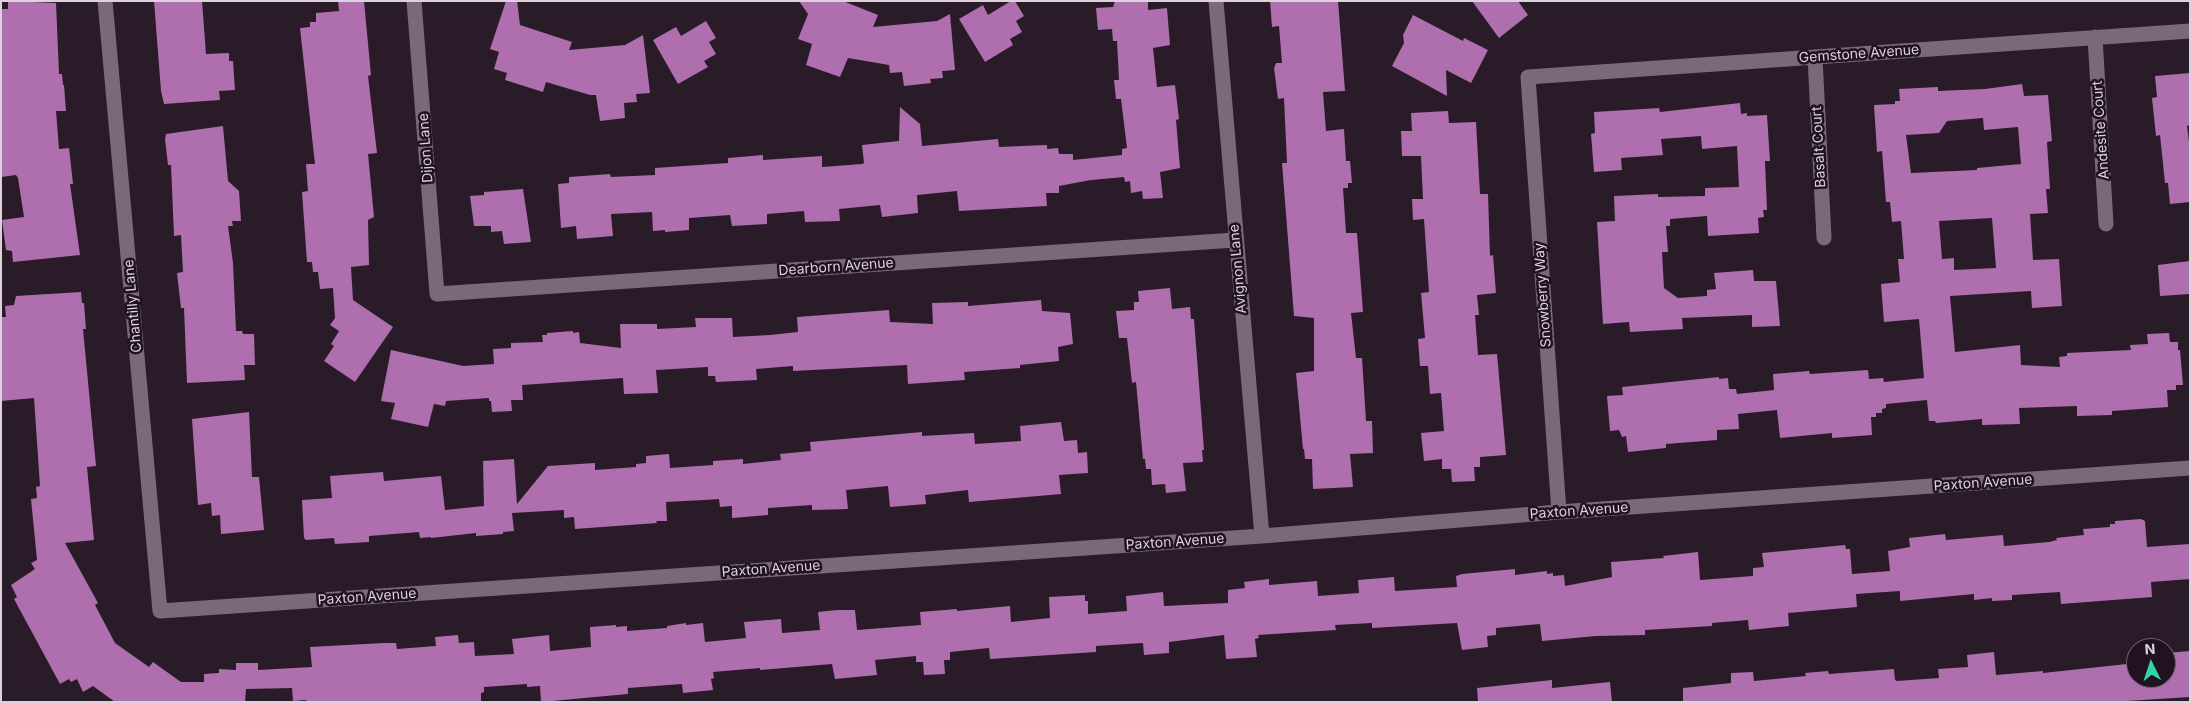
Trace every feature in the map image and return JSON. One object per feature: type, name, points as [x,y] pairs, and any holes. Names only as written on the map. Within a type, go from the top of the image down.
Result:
[{"type":"street","name":"Chantilly Lane","points":[[105,1],[160,612]]},
{"type":"street","name":"Dijon Lane","points":[[414,1],[437,294]]},
{"type":"street","name":"Avignon Lane","points":[[1216,1],[1235,240],[1262,536]]},
{"type":"street","name":"Gemstone Avenue","points":[[1528,77],[2190,31]]},
{"type":"street","name":"Andesite Court","points":[[2095,37],[2106,224]]},
{"type":"street","name":"Basalt Court","points":[[1815,57],[1824,238]]},
{"type":"street","name":"Snowberry Way","points":[[1528,77],[1559,512]]},
{"type":"street","name":"Dearborn Avenue","points":[[437,294],[1235,240]]},
{"type":"street","name":"Paxton Avenue","points":[[160,612],[1262,536],[1559,512],[2190,468]]},
{"type":"building","points":[[8,1],[56,3],[59,74],[62,74],[66,111],[56,111],[59,149],[69,148],[73,184],[70,184],[80,255],[13,262],[12,251],[6,250],[2,220],[24,217],[18,178],[16,175],[1,177],[1,9],[8,9]]},
{"type":"building","points":[[154,1],[202,1],[206,54],[229,53],[229,61],[233,61],[235,90],[219,91],[220,100],[164,104],[161,91]]},
{"type":"building","points":[[338,1],[364,1],[371,75],[368,76],[377,153],[368,154],[374,217],[368,220],[369,265],[351,267],[353,300],[393,327],[355,382],[324,361],[334,346],[331,344],[339,331],[330,325],[335,318],[333,288],[320,289],[318,272],[313,272],[312,262],[307,262],[302,192],[308,191],[306,164],[315,164],[300,28],[310,27],[310,22],[316,22],[316,13],[339,11]]},
{"type":"building","points":[[506,1],[517,1],[520,25],[572,42],[569,50],[625,45],[643,35],[650,93],[636,94],[637,102],[624,103],[625,118],[600,121],[596,95],[590,95],[546,82],[543,92],[505,80],[507,73],[494,69],[499,52],[490,49]]},
{"type":"building","points":[[799,1],[843,1],[878,15],[873,27],[937,21],[950,14],[955,70],[942,71],[943,78],[930,79],[931,83],[904,86],[902,72],[890,73],[889,65],[848,58],[840,77],[806,65],[812,44],[798,39],[808,14]]},
{"type":"building","points":[[1011,1],[1015,1],[1024,16],[1016,21],[1022,32],[1010,39],[1013,45],[985,62],[959,19],[983,5],[988,15]]},
{"type":"building","points":[[1115,1],[1148,1],[1148,10],[1167,8],[1170,45],[1153,48],[1157,87],[1175,85],[1179,119],[1176,120],[1180,168],[1160,172],[1163,198],[1143,199],[1142,191],[1131,193],[1130,181],[1125,182],[1124,177],[1091,180],[1059,186],[1059,193],[1046,193],[1047,206],[959,211],[957,191],[917,195],[918,213],[882,217],[880,205],[839,209],[840,221],[805,222],[804,211],[767,214],[767,224],[732,226],[730,215],[689,218],[689,230],[665,232],[665,230],[653,231],[652,212],[611,214],[613,236],[577,239],[576,226],[561,228],[558,184],[569,183],[569,177],[610,174],[611,177],[655,175],[655,168],[728,163],[728,158],[763,155],[763,160],[822,156],[822,167],[862,164],[864,163],[862,145],[899,141],[900,107],[920,124],[922,146],[998,139],[999,147],[1047,145],[1047,149],[1058,148],[1059,154],[1073,154],[1073,160],[1122,155],[1122,149],[1127,148],[1121,99],[1116,99],[1114,80],[1119,80],[1117,41],[1113,41],[1112,29],[1098,30],[1096,8],[1113,7]]},
{"type":"building","points":[[1270,1],[1338,1],[1345,91],[1323,92],[1326,131],[1344,129],[1346,161],[1350,161],[1352,183],[1348,183],[1348,188],[1343,188],[1346,233],[1357,233],[1363,312],[1351,313],[1356,358],[1362,358],[1366,421],[1372,421],[1373,453],[1350,454],[1353,487],[1313,489],[1312,459],[1305,459],[1303,449],[1296,373],[1314,371],[1314,318],[1294,316],[1282,163],[1287,163],[1284,98],[1278,99],[1274,68],[1276,63],[1282,63],[1279,26],[1272,27]]},
{"type":"building","points":[[1472,1],[1518,1],[1528,15],[1499,38]]},
{"type":"building","points":[[1413,15],[1463,41],[1464,38],[1488,50],[1471,83],[1446,70],[1447,96],[1392,66],[1404,43],[1403,35]]},
{"type":"building","points":[[706,21],[716,38],[709,42],[716,54],[704,61],[708,67],[678,84],[653,40],[676,27],[681,36]]},
{"type":"building","points":[[2190,73],[2190,125],[2187,126],[2190,149],[2190,202],[2170,204],[2168,183],[2165,183],[2160,135],[2156,136],[2152,98],[2157,97],[2155,76]]},
{"type":"building","points":[[2022,84],[2024,96],[2048,95],[2052,141],[2047,142],[2050,189],[2046,189],[2048,213],[2030,214],[2033,260],[2059,259],[2062,306],[2032,308],[2031,291],[1950,296],[1955,352],[2020,345],[2021,365],[2060,367],[2059,357],[2067,356],[2067,353],[2131,350],[2130,345],[2148,344],[2147,334],[2169,333],[2170,342],[2178,342],[2183,385],[2176,385],[2176,390],[2167,390],[2168,407],[2112,411],[2112,415],[2077,416],[2077,406],[2019,408],[2020,424],[1982,425],[1982,419],[1936,423],[1935,421],[1929,421],[1927,400],[1886,404],[1886,408],[1882,409],[1882,413],[1876,413],[1876,417],[1871,417],[1872,435],[1832,438],[1832,433],[1780,438],[1777,410],[1738,414],[1739,429],[1717,430],[1717,440],[1666,444],[1666,448],[1628,452],[1626,436],[1622,437],[1619,430],[1610,431],[1607,396],[1623,395],[1622,387],[1719,377],[1719,379],[1728,378],[1729,389],[1736,389],[1737,394],[1774,390],[1773,374],[1809,371],[1810,374],[1868,370],[1869,379],[1883,378],[1884,382],[1924,378],[1919,319],[1884,322],[1881,284],[1900,282],[1898,259],[1904,259],[1901,221],[1892,222],[1890,202],[1886,202],[1882,151],[1877,152],[1874,105],[1895,104],[1895,101],[1900,101],[1899,89],[1938,87],[1938,91],[1985,89]],"holes":[[[1983,118],[1984,130],[2018,127],[2021,164],[1977,168],[1977,170],[1911,173],[1906,135],[1939,133],[1947,121]],[[1992,218],[1996,268],[1954,270],[1954,258],[1942,259],[1939,221]]]},
{"type":"building","points":[[1740,103],[1741,114],[1747,113],[1747,116],[1767,115],[1770,161],[1765,161],[1767,210],[1763,210],[1764,217],[1758,218],[1759,233],[1708,236],[1707,216],[1670,219],[1670,226],[1666,226],[1668,252],[1662,252],[1664,288],[1678,298],[1707,296],[1707,290],[1716,289],[1714,273],[1753,270],[1754,281],[1776,281],[1780,326],[1752,327],[1752,315],[1682,318],[1683,329],[1630,332],[1629,322],[1603,324],[1597,222],[1615,221],[1614,196],[1658,194],[1658,197],[1705,196],[1705,188],[1739,187],[1737,146],[1702,149],[1701,136],[1661,139],[1663,155],[1621,158],[1622,170],[1594,172],[1591,134],[1595,133],[1594,112],[1659,108],[1660,112]]},
{"type":"building","points":[[1448,111],[1449,123],[1476,122],[1480,194],[1488,194],[1490,256],[1493,255],[1496,293],[1477,295],[1479,315],[1475,315],[1478,355],[1497,354],[1506,455],[1480,457],[1480,467],[1474,467],[1475,481],[1452,482],[1451,469],[1442,469],[1442,459],[1424,461],[1421,433],[1444,431],[1441,393],[1430,394],[1428,366],[1420,366],[1418,339],[1425,338],[1421,293],[1429,292],[1424,219],[1413,220],[1412,199],[1423,199],[1421,156],[1402,156],[1401,131],[1412,131],[1411,113]]},
{"type":"building","points":[[223,126],[228,181],[239,191],[241,221],[232,221],[233,226],[228,226],[233,263],[236,331],[242,331],[243,334],[254,334],[255,365],[244,365],[245,380],[187,383],[184,308],[181,308],[177,273],[183,272],[181,235],[174,236],[171,165],[168,165],[165,139],[166,134]]},
{"type":"building","points":[[523,189],[531,242],[504,244],[502,231],[491,232],[491,226],[474,226],[470,196],[484,195],[484,192]]},
{"type":"building","points":[[2190,261],[2190,294],[2160,296],[2158,265]]},
{"type":"building","points":[[1170,288],[1172,309],[1190,307],[1191,319],[1194,319],[1204,450],[1202,450],[1203,462],[1183,463],[1186,491],[1166,493],[1165,484],[1152,485],[1151,469],[1146,469],[1145,459],[1143,459],[1136,382],[1132,383],[1127,338],[1119,338],[1116,311],[1134,310],[1134,302],[1139,302],[1138,291]]},
{"type":"building","points":[[81,292],[82,303],[84,303],[86,329],[83,329],[96,466],[87,467],[94,540],[65,543],[98,603],[95,605],[115,643],[149,667],[153,662],[181,682],[204,682],[204,674],[219,673],[219,669],[236,670],[236,663],[258,663],[258,670],[312,667],[310,647],[384,643],[396,643],[397,649],[436,646],[435,637],[458,635],[459,643],[474,642],[475,656],[514,654],[512,639],[549,635],[550,651],[591,647],[590,627],[627,626],[627,631],[667,628],[667,626],[686,623],[686,625],[703,623],[705,642],[746,638],[744,622],[781,619],[782,633],[820,630],[818,612],[837,610],[855,610],[857,630],[921,625],[920,612],[1010,606],[1011,622],[1050,618],[1049,597],[1085,595],[1085,601],[1088,601],[1088,614],[1127,611],[1126,596],[1163,592],[1164,606],[1228,603],[1228,590],[1245,588],[1244,582],[1269,579],[1269,585],[1317,581],[1318,596],[1359,593],[1358,580],[1394,577],[1395,591],[1457,587],[1456,576],[1462,574],[1515,569],[1515,575],[1547,571],[1547,574],[1553,573],[1553,576],[1564,575],[1565,586],[1612,577],[1611,562],[1664,558],[1663,556],[1698,552],[1700,580],[1753,576],[1753,568],[1764,567],[1762,553],[1845,545],[1846,549],[1850,549],[1852,574],[1890,571],[1888,551],[1910,547],[1909,538],[1945,534],[1946,540],[2003,535],[2004,546],[2049,542],[2057,540],[2056,538],[2084,535],[2083,529],[2110,527],[2110,524],[2115,524],[2115,521],[2141,519],[2145,521],[2147,547],[2190,544],[2190,579],[2151,582],[2152,597],[2061,604],[2060,592],[2012,595],[2012,600],[1992,601],[1992,598],[1974,600],[1974,594],[1900,601],[1900,591],[1856,594],[1857,607],[1788,613],[1789,626],[1749,630],[1748,620],[1712,623],[1712,626],[1645,630],[1645,635],[1596,636],[1542,641],[1540,624],[1496,628],[1496,635],[1487,636],[1488,647],[1462,650],[1457,623],[1372,628],[1372,623],[1335,625],[1336,630],[1258,635],[1259,638],[1255,639],[1257,657],[1226,659],[1224,635],[1169,642],[1169,653],[1144,655],[1143,643],[1096,646],[1096,652],[990,659],[989,648],[950,652],[950,660],[944,660],[945,674],[924,675],[923,662],[916,662],[916,656],[875,660],[877,675],[835,679],[832,664],[713,672],[714,678],[711,679],[713,690],[683,693],[682,684],[628,688],[628,694],[541,702],[540,686],[527,687],[527,684],[484,687],[484,692],[481,693],[481,702],[293,701],[292,688],[246,689],[245,702],[115,702],[93,686],[83,692],[77,679],[71,682],[69,679],[60,684],[14,599],[17,597],[11,585],[35,569],[31,563],[37,560],[31,499],[37,498],[36,487],[40,486],[34,398],[1,401],[1,317],[6,317],[5,306],[14,305],[16,296]]},
{"type":"building","points":[[1041,300],[1042,311],[1070,313],[1073,344],[1058,347],[1059,361],[1020,365],[1020,368],[964,372],[965,380],[908,384],[907,365],[793,371],[793,366],[756,369],[757,380],[716,382],[715,376],[708,376],[708,367],[656,370],[658,393],[624,394],[623,378],[522,385],[523,400],[511,400],[512,411],[492,412],[489,398],[446,401],[445,406],[434,404],[428,427],[391,419],[395,403],[381,401],[391,350],[463,366],[494,364],[493,349],[511,348],[511,343],[543,342],[542,335],[547,335],[547,333],[579,332],[580,343],[621,348],[620,324],[657,324],[657,329],[696,327],[695,318],[732,318],[733,337],[770,335],[798,332],[797,317],[889,310],[890,322],[933,324],[932,303],[968,302],[968,306]]},
{"type":"building","points":[[249,412],[252,477],[259,477],[264,530],[221,534],[220,515],[212,516],[211,503],[198,505],[192,419]]},
{"type":"building","points":[[1061,422],[1064,441],[1077,440],[1078,453],[1087,452],[1088,473],[1059,475],[1061,494],[969,502],[968,490],[925,495],[926,504],[890,507],[888,486],[846,490],[848,509],[812,510],[812,505],[768,508],[768,515],[732,518],[732,506],[720,507],[719,499],[666,502],[667,521],[656,521],[657,523],[575,529],[574,517],[564,518],[564,510],[512,513],[514,531],[503,532],[503,534],[476,536],[476,533],[420,538],[419,532],[369,536],[369,542],[335,544],[334,538],[306,540],[304,538],[302,500],[332,498],[330,476],[383,472],[384,481],[441,476],[445,510],[484,506],[483,461],[514,459],[517,504],[548,466],[595,463],[595,470],[636,467],[636,464],[646,463],[646,456],[669,454],[670,468],[713,465],[713,461],[743,459],[743,464],[781,460],[780,454],[811,451],[810,442],[922,432],[922,436],[974,433],[975,444],[1021,441],[1020,426]]},
{"type":"building","points":[[2190,651],[2190,697],[2111,702],[1683,702],[1683,688],[1731,683],[1731,673],[1753,672],[1754,681],[1806,676],[1805,673],[1828,671],[1829,674],[1894,669],[1895,680],[1897,681],[1939,678],[1938,669],[1968,667],[1967,655],[1994,652],[1996,675],[2043,671],[2043,673],[2126,664],[2126,688],[2176,688],[2176,652]]},
{"type":"building","points":[[1552,680],[1552,688],[1610,682],[1612,702],[1478,702],[1477,688]]}]
